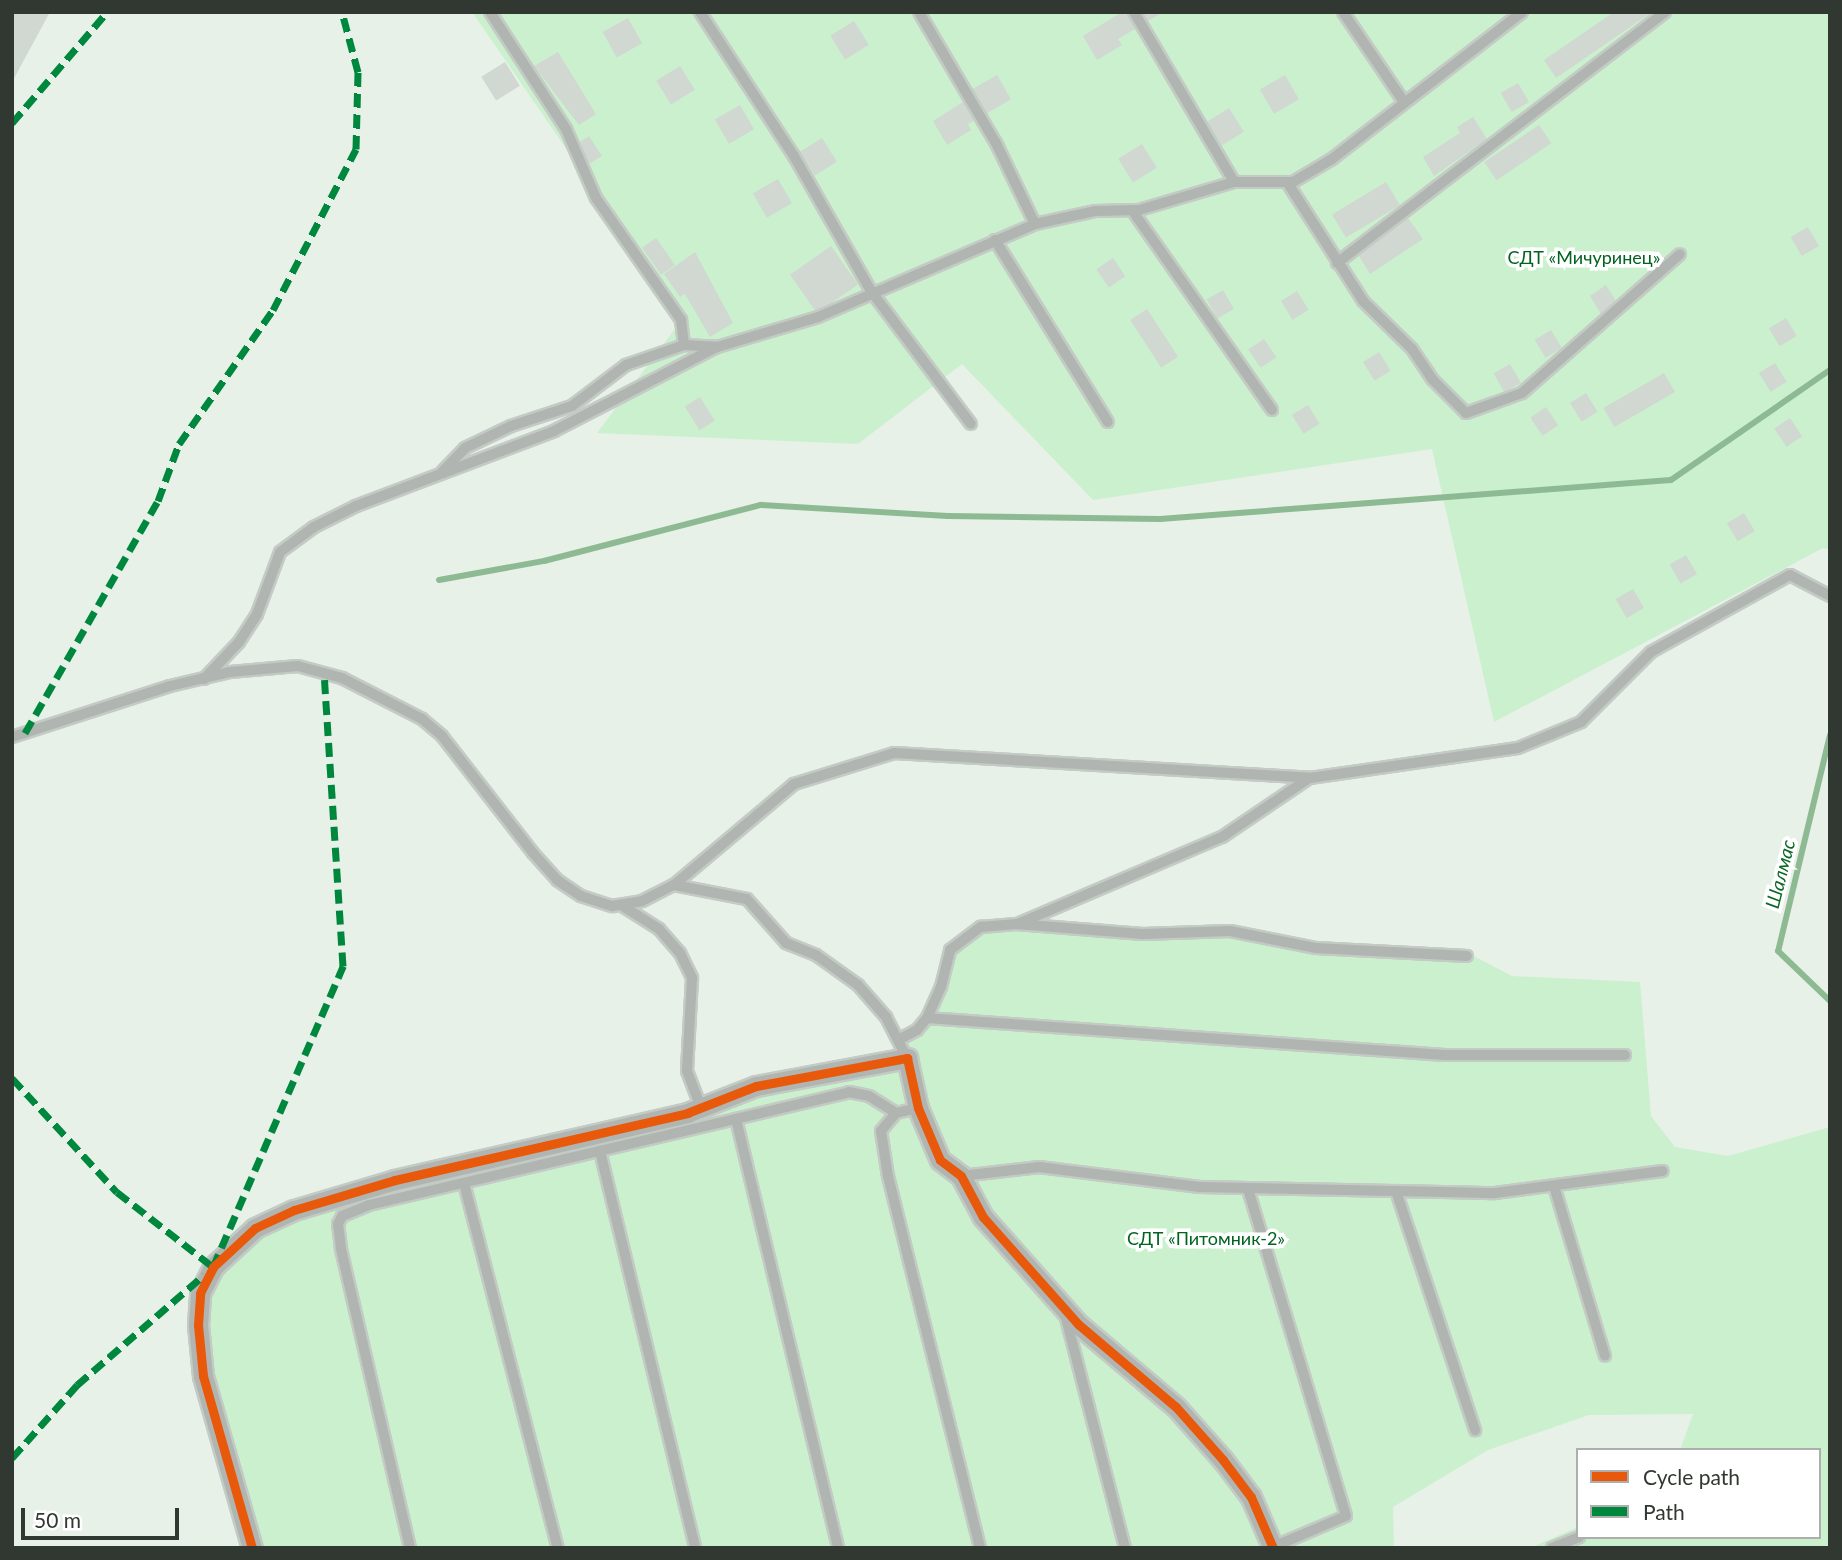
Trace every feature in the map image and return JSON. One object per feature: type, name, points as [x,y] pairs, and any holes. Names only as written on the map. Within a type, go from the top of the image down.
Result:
[{"type":"street","points":[[252,1548],[203,1376],[200,1293],[213,1267],[255,1228],[294,1210],[395,1180],[701,1108],[757,1086],[907,1058],[918,1108],[940,1160],[961,1176],[982,1217],[1063,1304],[1078,1324],[1176,1407],[1223,1460],[1251,1497],[1273,1547]]},
{"type":"lane","points":[[490,12],[566,129],[596,198],[681,320],[684,345]]},
{"type":"lane","points":[[700,12],[794,156],[871,291],[971,424]]},
{"type":"lane","points":[[919,12],[996,143],[1035,224]]},
{"type":"lane","points":[[1134,12],[1234,182]]},
{"type":"lane","points":[[1343,12],[1404,102]]},
{"type":"lane","points":[[204,679],[239,642],[257,614],[279,552],[356,506],[554,431],[717,347],[818,317],[871,291],[1035,224],[1095,211],[1132,210],[1179,201],[1234,182],[1287,182],[1332,159],[1522,12]]},
{"type":"lane","points":[[1337,263],[1665,12]]},
{"type":"lane","points":[[1287,182],[1363,301],[1412,349],[1432,379],[1466,413],[1522,393],[1680,254]]},
{"type":"lane","points":[[1132,210],[1272,410]]},
{"type":"lane","points":[[995,240],[1108,422]]},
{"type":"lane","points":[[439,475],[466,448],[511,426],[572,406],[626,365],[684,345],[717,347]]},
{"type":"lane","points":[[12,737],[204,679],[298,666],[342,678],[422,719],[465,761],[557,880],[581,896],[612,906],[642,901],[674,884],[794,784],[894,753],[1310,778],[1518,748],[1581,722],[1651,652],[1790,575],[1830,596]]},
{"type":"lane","points":[[1017,924],[1223,837],[1310,778]]},
{"type":"lane","points":[[674,884],[747,899],[786,943],[816,955],[858,985],[900,1039],[907,1058]]},
{"type":"lane","points":[[621,905],[659,929],[680,954],[692,978],[687,1072],[701,1108]]},
{"type":"lane","points":[[900,1039],[917,1030],[926,1018],[941,987],[950,950],[981,927],[1017,924],[1143,934],[1230,931],[1316,948],[1467,956]]},
{"type":"lane","points":[[926,1018],[1445,1055],[1625,1055]]},
{"type":"lane","points":[[410,1548],[338,1224],[342,1216],[369,1205],[849,1092],[869,1096],[896,1113]]},
{"type":"lane","points":[[918,1108],[896,1113],[881,1131],[886,1165],[980,1548]]},
{"type":"lane","points":[[736,1119],[838,1548]]},
{"type":"lane","points":[[600,1152],[695,1548]]},
{"type":"lane","points":[[961,1176],[1039,1167],[1248,1189],[1495,1193],[1663,1171]]},
{"type":"lane","points":[[464,1183],[558,1548]]},
{"type":"lane","points":[[1554,1186],[1605,1356]]},
{"type":"lane","points":[[1248,1189],[1346,1516],[1273,1547]]},
{"type":"lane","points":[[1396,1191],[1475,1430]]},
{"type":"lane","points":[[1063,1304],[1125,1548]]},
{"type":"lane","points":[[1552,1548],[1576,1538]]},
{"type":"green space","name":"СДТ «Мичуринец»","points":[[472,12],[1830,12],[1830,550],[1823,548],[1494,722],[1432,449],[1093,500],[962,364],[858,444],[597,433],[683,318]]},
{"type":"green space","name":"СДТ «Питомник-2»","points":[[1021,920],[1144,930],[1235,928],[1311,944],[1466,952],[1512,976],[1640,982],[1651,1116],[1675,1147],[1728,1156],[1830,1127],[1830,1548],[1530,1548],[1576,1528],[1576,1539],[1821,1539],[1821,1448],[1681,1448],[1693,1414],[1589,1415],[1488,1450],[1393,1507],[1394,1548],[255,1548],[210,1374],[202,1319],[213,1274],[257,1232],[298,1213],[758,1090],[911,1059],[902,1034],[924,1013],[935,988],[944,947],[982,921]]},
{"type":"building","points":[[12,12],[50,12],[12,82]]},
{"type":"building","points":[[1122,12],[1127,12],[1135,29],[1118,39],[1122,45],[1097,60],[1083,36]]},
{"type":"building","points":[[1143,12],[1163,12],[1148,21]]},
{"type":"building","points":[[1614,12],[1652,12],[1556,78],[1544,60]]},
{"type":"building","points":[[628,18],[642,43],[617,57],[603,32]]},
{"type":"building","points":[[854,21],[869,45],[845,60],[830,36]]},
{"type":"building","points":[[558,52],[596,114],[579,125],[534,66]]},
{"type":"building","points":[[505,62],[520,86],[496,101],[481,77]]},
{"type":"building","points":[[680,66],[695,90],[671,105],[656,81]]},
{"type":"building","points":[[997,75],[1011,99],[987,113],[973,89]]},
{"type":"building","points":[[1285,75],[1299,99],[1274,114],[1260,90]]},
{"type":"building","points":[[1518,83],[1529,102],[1512,112],[1501,93]]},
{"type":"building","points":[[963,102],[974,121],[968,124],[971,130],[947,145],[933,121]]},
{"type":"building","points":[[740,105],[754,129],[729,144],[715,120]]},
{"type":"building","points":[[1229,108],[1244,132],[1222,146],[1207,122]]},
{"type":"building","points":[[1473,117],[1487,139],[1434,176],[1423,157],[1460,133],[1457,127]]},
{"type":"building","points":[[1539,125],[1551,143],[1497,180],[1484,162]]},
{"type":"building","points":[[589,136],[602,156],[589,164],[580,142]]},
{"type":"building","points":[[822,138],[837,162],[815,176],[800,152]]},
{"type":"building","points":[[1142,144],[1157,168],[1133,183],[1118,159]]},
{"type":"building","points":[[778,179],[792,203],[767,218],[753,194]]},
{"type":"building","points":[[1386,182],[1400,205],[1346,238],[1332,214]]},
{"type":"building","points":[[1408,218],[1423,239],[1370,274],[1359,256]]},
{"type":"building","points":[[1808,227],[1819,246],[1802,256],[1791,237]]},
{"type":"building","points":[[656,238],[675,265],[661,275],[642,248]]},
{"type":"building","points":[[831,246],[858,285],[817,313],[790,275]]},
{"type":"building","points":[[695,252],[733,323],[710,337],[685,294],[680,297],[664,274]]},
{"type":"building","points":[[1113,258],[1125,276],[1109,287],[1096,269]]},
{"type":"building","points":[[1606,285],[1616,301],[1601,314],[1590,296]]},
{"type":"building","points":[[1223,290],[1234,309],[1218,319],[1207,300]]},
{"type":"building","points":[[1297,291],[1309,310],[1293,320],[1281,301]]},
{"type":"building","points":[[1147,309],[1178,357],[1161,368],[1130,320]]},
{"type":"building","points":[[1786,318],[1797,336],[1780,346],[1769,328]]},
{"type":"building","points":[[1551,330],[1562,348],[1546,358],[1535,340]]},
{"type":"building","points":[[1264,339],[1276,357],[1261,368],[1248,350]]},
{"type":"building","points":[[1379,352],[1391,371],[1375,381],[1363,362]]},
{"type":"building","points":[[1775,363],[1787,382],[1771,392],[1759,373]]},
{"type":"building","points":[[1510,364],[1521,383],[1505,393],[1494,374]]},
{"type":"building","points":[[1664,373],[1675,392],[1614,427],[1603,408]]},
{"type":"building","points":[[1586,393],[1598,412],[1582,422],[1570,403]]},
{"type":"building","points":[[700,397],[715,421],[700,430],[685,407]]},
{"type":"building","points":[[1308,405],[1320,424],[1304,434],[1292,415]]},
{"type":"building","points":[[1546,407],[1558,425],[1543,436],[1530,418]]},
{"type":"building","points":[[1790,418],[1802,436],[1787,447],[1774,429]]},
{"type":"building","points":[[1744,513],[1755,531],[1738,541],[1727,523]]},
{"type":"building","points":[[1686,555],[1697,574],[1681,584],[1670,564]]},
{"type":"building","points":[[1633,589],[1644,608],[1627,618],[1616,599]]},
{"type":"waterway","points":[[439,580],[544,561],[761,505],[948,516],[1160,519],[1671,480],[1830,370]]},
{"type":"waterway","name":"Шалмас","points":[[1830,735],[1778,951],[1830,1001]]},
{"type":"marked path","points":[[12,123],[107,12]]},
{"type":"marked path","points":[[25,733],[158,501],[179,444],[273,310],[356,149],[358,72],[342,12]]},
{"type":"marked path","points":[[12,1078],[117,1192],[213,1267],[343,966],[324,673]]},
{"type":"marked path","points":[[12,1458],[77,1385],[204,1275]]},
{"type":"cycle path","points":[[252,1548],[203,1376],[198,1325],[200,1293],[213,1267],[255,1228],[294,1210],[395,1180],[687,1113],[756,1086],[907,1058],[918,1108],[940,1160],[961,1176],[983,1217],[1078,1324],[1176,1407],[1223,1460],[1251,1497],[1273,1548]]}]
